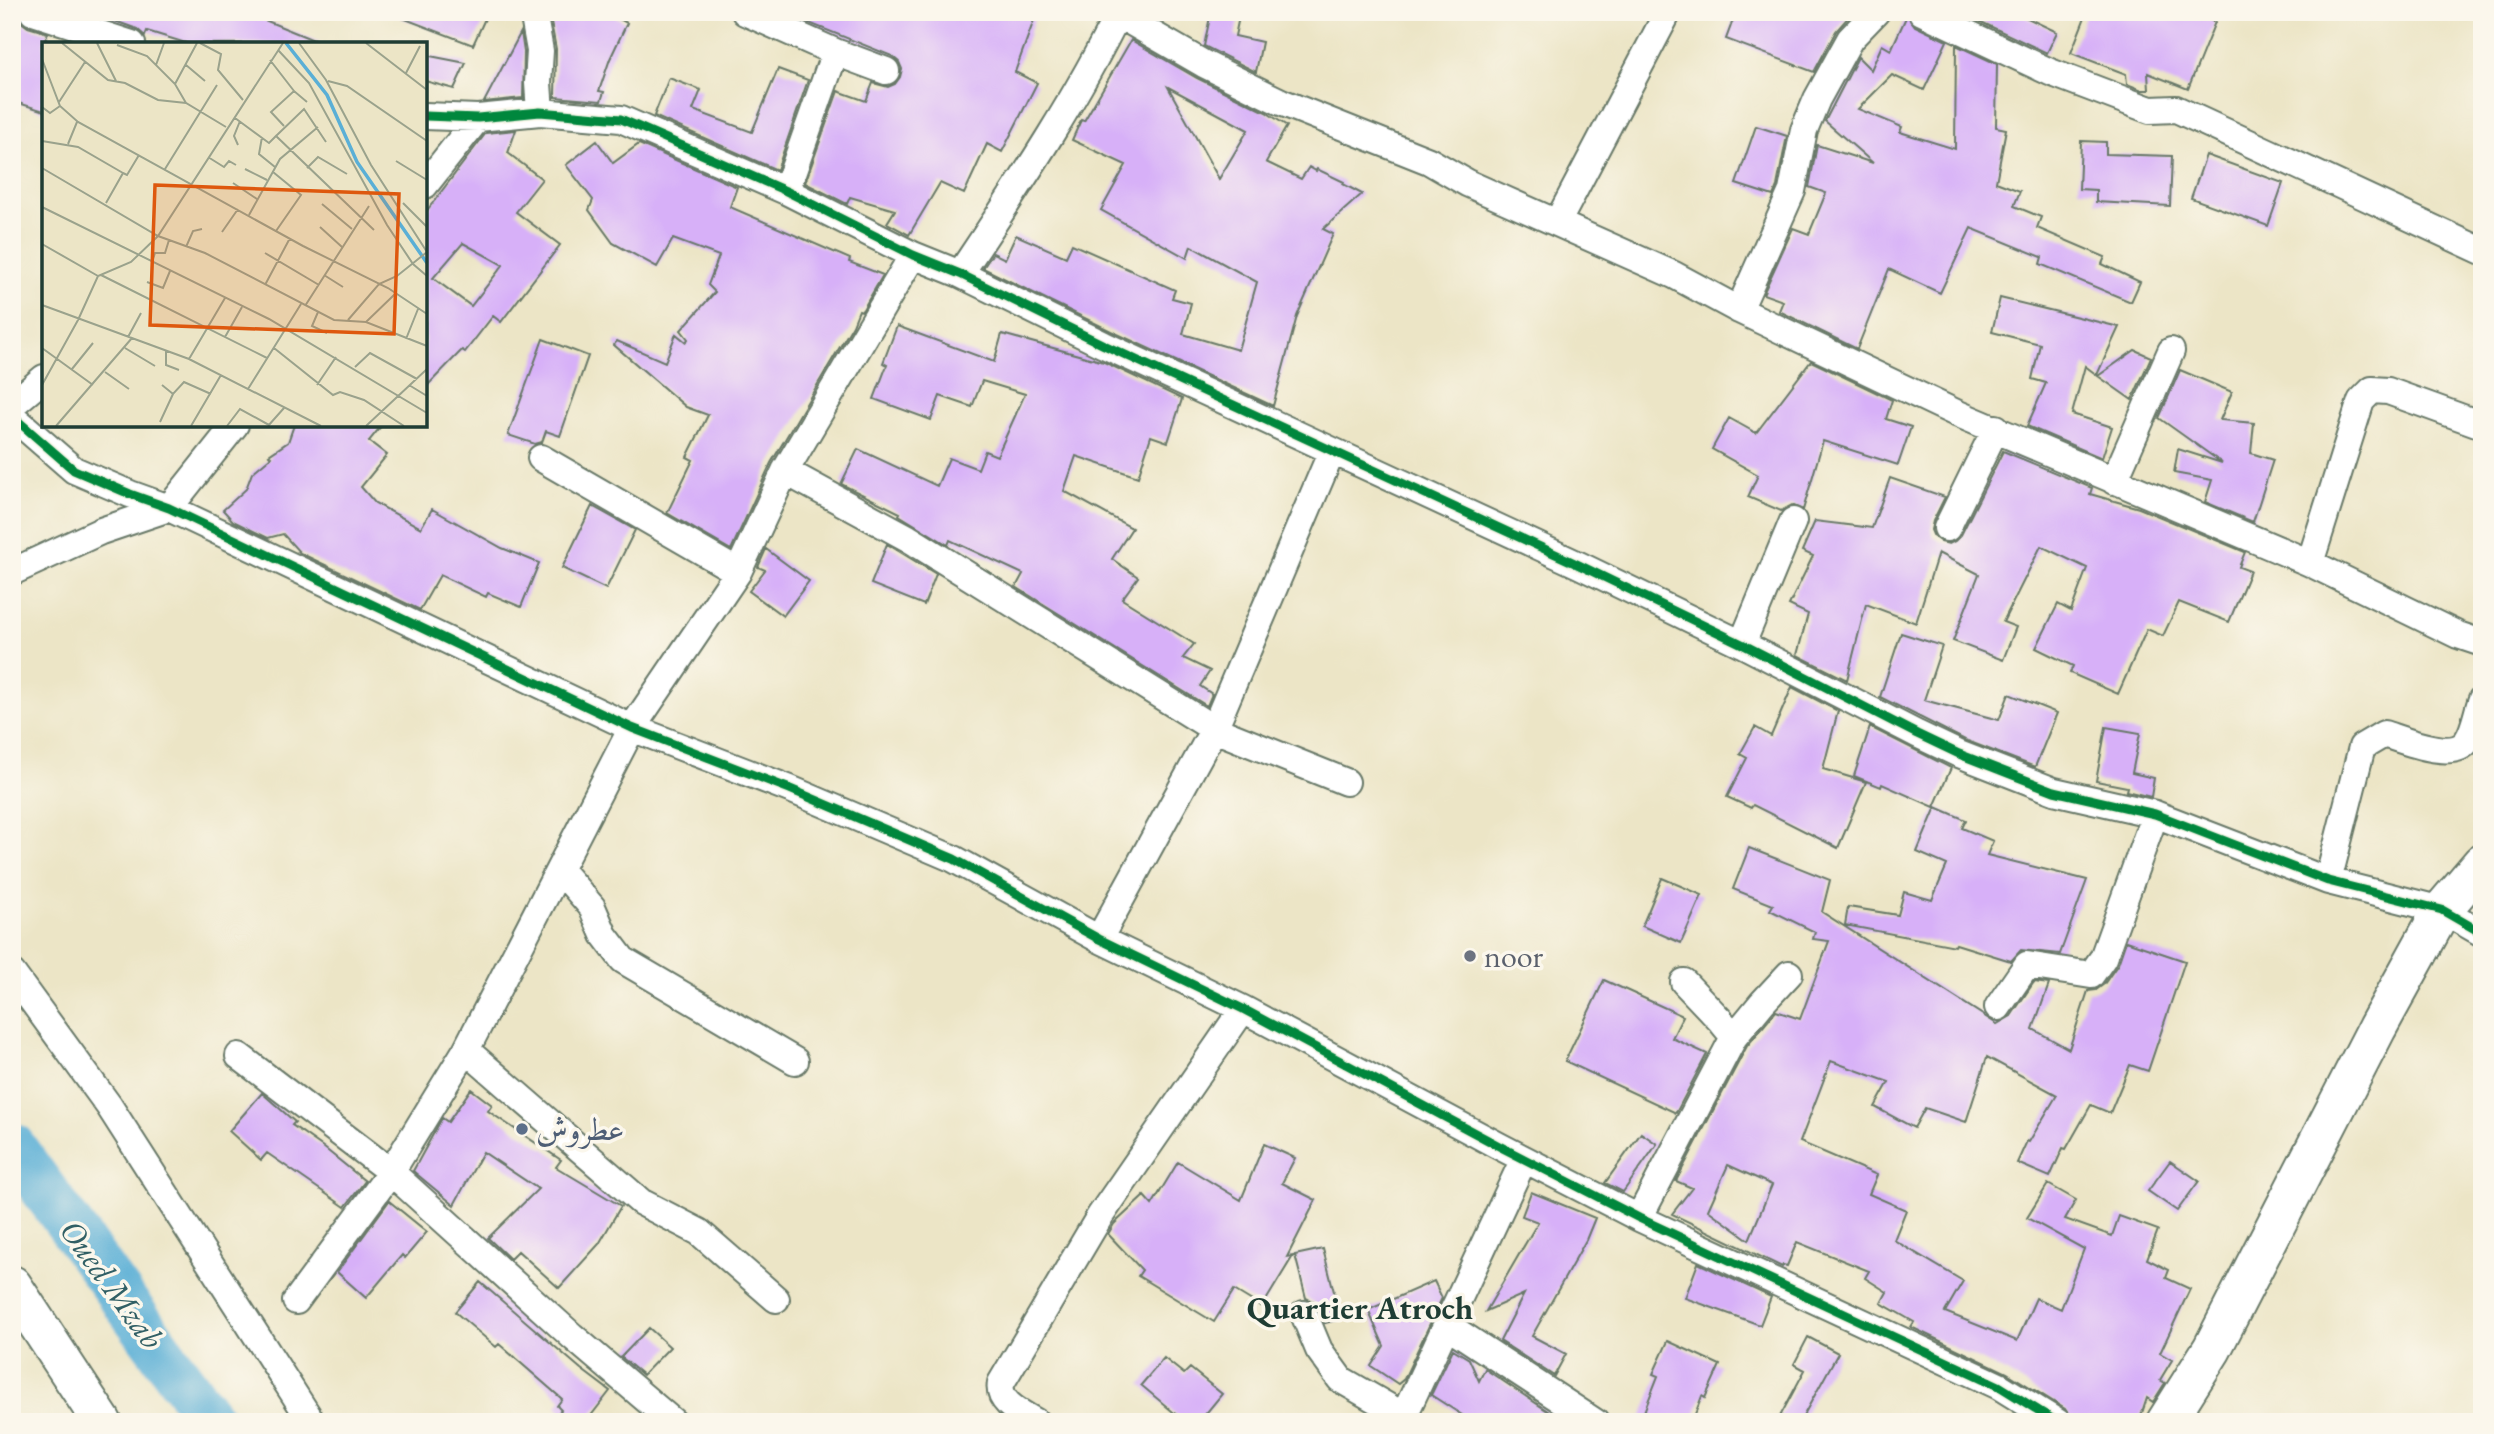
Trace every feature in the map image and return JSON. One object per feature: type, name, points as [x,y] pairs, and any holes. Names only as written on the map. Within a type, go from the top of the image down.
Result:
[{"type":"main road","points":[[2166,1422],[2212,1349],[2377,1028],[2442,910],[2482,863]]},
{"type":"main road","points":[[12,1285],[102,1422]]},
{"type":"street","points":[[33,12],[126,42]]},
{"type":"street","points":[[531,12],[540,51],[540,112]]},
{"type":"street","points":[[745,12],[835,52],[886,71]]},
{"type":"street","points":[[1557,223],[1668,12]]},
{"type":"street","points":[[1739,310],[1793,191],[1804,130],[1817,99],[1850,39],[1876,12]]},
{"type":"street","points":[[1922,12],[2049,72],[2150,110],[2176,109],[2482,251]]},
{"type":"street","points":[[960,274],[1061,120],[1095,61],[1117,13],[1204,64],[1281,102],[1429,161],[1467,183],[1674,275],[1739,310],[1956,413],[2310,563],[2458,635],[2482,643]]},
{"type":"street","points":[[786,191],[835,52]]},
{"type":"street","points":[[427,116],[478,118],[540,112],[621,119],[786,191],[914,255],[960,274],[1104,345],[1742,644],[1959,754],[2054,791],[2155,814],[2328,881],[2442,910],[2482,933]]},
{"type":"street","points":[[427,182],[478,118]]},
{"type":"street","points":[[296,1301],[391,1172],[466,1050],[632,728],[738,572],[785,471],[914,255]]},
{"type":"street","points":[[2115,481],[2171,351]]},
{"type":"street","points":[[12,405],[42,380]]},
{"type":"street","points":[[2310,563],[2361,401],[2372,390],[2388,391],[2482,425]]},
{"type":"street","points":[[12,416],[74,470],[169,508],[632,728],[790,789],[954,859],[1099,939],[1244,1009],[1639,1218],[1999,1386],[2057,1422]]},
{"type":"street","points":[[12,572],[101,531],[169,508],[232,427]]},
{"type":"street","points":[[1947,528],[1996,428]]},
{"type":"street","points":[[1099,939],[1214,729],[1332,451]]},
{"type":"street","points":[[541,458],[738,572]]},
{"type":"street","points":[[785,471],[908,538],[1214,729],[1346,782]]},
{"type":"street","points":[[1742,644],[1793,521]]},
{"type":"street","points":[[2328,881],[2362,747],[2384,734],[2433,748],[2454,750],[2467,741],[2482,699]]},
{"type":"street","points":[[1998,1007],[2027,965],[2091,975],[2103,958],[2155,814]]},
{"type":"street","points":[[560,870],[592,907],[604,935],[623,960],[795,1061]]},
{"type":"street","points":[[12,973],[109,1106],[312,1422]]},
{"type":"street","points":[[1639,1218],[1734,1037],[1789,974]]},
{"type":"street","points":[[1684,982],[1734,1037]]},
{"type":"street","points":[[1036,1422],[1006,1402],[1001,1396],[1000,1382],[1100,1216],[1244,1009]]},
{"type":"street","points":[[466,1050],[641,1202],[699,1231],[776,1299]]},
{"type":"street","points":[[239,1056],[391,1172],[572,1336],[673,1422]]},
{"type":"street","points":[[1304,1314],[1319,1350],[1340,1379],[1402,1419],[1524,1159]]},
{"type":"street","points":[[1447,1325],[1595,1422]]},
{"type":"building","points":[[12,12],[18,12],[21,22],[28,27],[48,33],[42,42],[42,110],[12,101]]},
{"type":"building","points":[[105,12],[245,12],[319,42],[183,42],[147,31],[145,36],[137,29],[104,17]]},
{"type":"building","points":[[488,12],[473,45],[392,14]]},
{"type":"building","points":[[549,12],[607,12],[627,23],[599,91],[604,92],[601,101],[555,97],[556,49]]},
{"type":"building","points":[[806,12],[1014,12],[1034,20],[1015,72],[1037,83],[1002,152],[987,144],[964,194],[940,183],[909,235],[887,223],[895,210],[850,197],[847,204],[805,183],[838,91],[866,101],[873,83],[888,87],[895,84],[902,69],[892,56],[804,21]]},
{"type":"building","points":[[1211,12],[1240,12],[1235,36],[1262,42],[1256,72],[1204,46]]},
{"type":"building","points":[[1736,12],[1853,12],[1836,31],[1814,72],[1726,39]]},
{"type":"building","points":[[1960,12],[2015,12],[2057,32],[2047,53]]},
{"type":"building","points":[[2087,12],[2203,12],[2203,17],[2215,22],[2188,89],[2148,73],[2149,90],[2142,90],[2127,84],[2126,74],[2071,53]]},
{"type":"building","points":[[1907,15],[1915,26],[1947,41],[1924,90],[1892,75],[1858,109],[1902,127],[1900,132],[1955,149],[1956,45],[1997,64],[1996,127],[2006,129],[1996,182],[2020,191],[2014,206],[2041,217],[2037,228],[2105,257],[2102,264],[2140,282],[2131,302],[2040,264],[2042,257],[1971,228],[1940,293],[1889,269],[1857,349],[1779,311],[1783,301],[1763,294],[1793,228],[1809,234],[1826,193],[1809,187],[1817,145],[1873,163],[1825,121],[1858,57],[1871,70],[1882,45],[1891,50]]},
{"type":"building","points":[[521,32],[524,52],[523,98],[484,102]]},
{"type":"building","points":[[1131,40],[1197,78],[1266,112],[1287,126],[1266,162],[1301,179],[1309,167],[1316,171],[1317,169],[1362,194],[1323,229],[1333,234],[1297,316],[1273,406],[983,268],[993,253],[1005,259],[1016,235],[1066,257],[1072,244],[1175,290],[1172,298],[1191,303],[1183,334],[1238,350],[1257,282],[1191,246],[1187,258],[1101,210],[1126,165],[1072,140],[1081,120],[1084,121]],"holes":[[[1168,87],[1248,130],[1219,179]]]},
{"type":"building","points":[[427,55],[466,63],[454,89],[427,82]]},
{"type":"building","points":[[778,69],[808,80],[777,170],[654,116],[669,78],[701,90],[693,110],[752,132]]},
{"type":"building","points":[[1756,126],[1787,136],[1773,196],[1736,184]]},
{"type":"building","points":[[516,130],[508,153],[542,179],[516,212],[560,245],[501,322],[493,316],[465,352],[462,350],[427,386],[427,210],[486,133]],"holes":[[[463,243],[503,265],[471,306],[433,278]]]},
{"type":"building","points":[[597,141],[613,163],[639,144],[737,187],[730,207],[883,275],[862,311],[859,310],[853,325],[771,463],[731,550],[667,513],[693,460],[687,457],[708,415],[686,407],[614,345],[617,341],[665,362],[676,334],[686,342],[688,339],[681,330],[715,292],[708,285],[719,256],[673,239],[657,267],[613,243],[589,210],[593,200],[566,165]]},
{"type":"building","points":[[2081,141],[2106,142],[2106,154],[2172,156],[2170,206],[2096,202],[2096,190],[2079,189]]},
{"type":"building","points":[[2206,155],[2283,183],[2268,226],[2191,198]]},
{"type":"building","points":[[2000,298],[2119,327],[2097,375],[2085,366],[2072,414],[2112,427],[2102,458],[2027,426],[2046,383],[2032,379],[2040,344],[1992,332]]},
{"type":"building","points":[[897,326],[994,362],[1002,334],[1104,362],[1182,399],[1168,442],[1151,436],[1138,477],[1076,456],[1064,491],[1132,528],[1112,559],[1138,577],[1122,599],[1194,644],[1183,658],[1210,671],[1200,686],[1212,694],[1207,706],[1016,587],[1023,574],[950,540],[948,545],[899,515],[900,513],[841,484],[858,449],[937,486],[949,458],[978,469],[985,451],[997,456],[1025,394],[982,381],[972,407],[940,396],[931,420],[874,399],[887,365],[883,363]]},
{"type":"building","points":[[543,339],[588,356],[560,436],[546,431],[542,442],[535,444],[508,435]]},
{"type":"building","points":[[2135,350],[2151,357],[2132,400],[2098,376]]},
{"type":"building","points":[[1811,361],[1892,400],[1886,419],[1911,427],[1898,465],[1823,441],[1803,510],[1792,505],[1781,511],[1748,497],[1758,475],[1712,449],[1729,418],[1756,433]]},
{"type":"building","points":[[2180,370],[2232,392],[2220,420],[2254,423],[2251,453],[2273,460],[2253,522],[2205,502],[2212,480],[2174,473],[2178,449],[2222,463],[2159,418]]},
{"type":"building","points":[[293,427],[380,427],[369,441],[387,455],[361,487],[375,503],[421,528],[432,509],[502,548],[539,563],[521,607],[488,593],[486,597],[440,575],[420,610],[300,553],[283,534],[268,538],[233,521],[223,510],[246,489],[252,473],[271,457],[269,455],[288,442]]},
{"type":"building","points":[[2003,451],[2092,488],[2090,494],[2139,508],[2245,552],[2239,567],[2250,571],[2229,622],[2179,602],[2163,636],[2147,629],[2118,694],[2070,673],[2073,666],[2036,648],[2058,604],[2071,611],[2087,568],[2041,546],[2003,622],[2016,627],[2003,660],[1953,641],[1979,574],[1938,553],[1916,623],[1866,604],[1847,680],[1797,655],[1808,614],[1789,605],[1813,556],[1802,551],[1815,521],[1872,528],[1890,478],[1945,497],[1931,530],[1934,537],[1949,544],[1961,535]]},
{"type":"building","points":[[592,506],[635,530],[606,589],[562,568]]},
{"type":"building","points":[[887,544],[936,574],[924,605],[871,584]]},
{"type":"building","points":[[766,549],[809,581],[783,616],[749,591],[765,570],[758,567]]},
{"type":"building","points":[[1901,633],[1942,646],[1924,700],[1999,720],[2009,694],[2057,713],[2035,767],[1965,740],[1880,697]]},
{"type":"building","points":[[1792,687],[1838,711],[1823,769],[1866,782],[1838,848],[1753,805],[1751,808],[1727,797],[1747,758],[1740,754],[1755,727],[1771,736]]},
{"type":"building","points":[[1870,727],[1951,768],[1934,807],[1882,784],[1881,787],[1854,776]]},
{"type":"building","points":[[2106,727],[2140,733],[2132,773],[2154,778],[2151,797],[2126,791],[2127,787],[2096,781]]},
{"type":"building","points":[[1936,807],[1966,820],[1962,828],[1993,841],[1987,855],[2087,880],[2060,954],[2021,950],[2011,961],[1956,944],[1955,946],[1845,925],[1848,907],[1898,915],[1904,892],[1932,900],[1947,865],[1917,852]]},
{"type":"building","points":[[1749,848],[1830,880],[1822,912],[1997,1024],[2011,1016],[2034,982],[2049,984],[2033,1029],[2069,1049],[2088,991],[2096,990],[2104,984],[2118,964],[2126,941],[2185,961],[2148,1071],[2130,1065],[2110,1113],[2091,1105],[2066,1149],[2063,1148],[2050,1177],[2017,1163],[2027,1141],[2029,1142],[2057,1095],[1987,1057],[1966,1122],[1925,1108],[1914,1128],[1875,1107],[1889,1082],[1831,1061],[1800,1142],[1877,1175],[1869,1194],[1906,1210],[1894,1240],[1963,1281],[1945,1312],[2017,1341],[2036,1298],[2061,1309],[2084,1249],[2027,1218],[2048,1184],[2076,1200],[2065,1219],[2112,1236],[2119,1216],[2158,1230],[2147,1259],[2169,1270],[2166,1278],[2190,1289],[2160,1353],[2172,1360],[2160,1380],[2165,1383],[2153,1402],[2147,1398],[2139,1422],[2072,1420],[2065,1409],[2007,1373],[1911,1327],[1914,1322],[1881,1303],[1887,1292],[1865,1278],[1869,1271],[1797,1242],[1787,1266],[1782,1267],[1672,1214],[1692,1188],[1676,1181],[1747,1046],[1776,1011],[1800,1019],[1829,941],[1813,939],[1815,932],[1770,910],[1773,905],[1733,889]],"holes":[[[1728,1165],[1772,1185],[1749,1240],[1708,1210]]]},
{"type":"building","points":[[1662,878],[1702,895],[1681,943],[1642,926]]},
{"type":"building","points":[[1604,980],[1683,1016],[1672,1038],[1707,1054],[1676,1113],[1565,1061]]},
{"type":"building","points":[[471,1089],[492,1105],[488,1111],[561,1160],[556,1167],[621,1206],[599,1244],[559,1288],[518,1251],[510,1259],[488,1238],[538,1189],[483,1152],[454,1205],[413,1171],[442,1118],[448,1122]]},
{"type":"building","points":[[262,1093],[295,1122],[292,1125],[365,1181],[345,1207],[267,1153],[261,1160],[229,1131]]},
{"type":"building","points":[[1641,1133],[1657,1144],[1623,1192],[1605,1183]]},
{"type":"building","points":[[1264,1144],[1295,1158],[1282,1183],[1316,1200],[1287,1257],[1293,1256],[1262,1307],[1234,1290],[1214,1322],[1138,1276],[1142,1270],[1108,1234],[1114,1224],[1144,1196],[1152,1205],[1178,1162],[1241,1200]]},
{"type":"building","points":[[2170,1161],[2199,1181],[2177,1211],[2148,1191]]},
{"type":"building","points":[[1531,1192],[1595,1218],[1586,1240],[1532,1336],[1566,1354],[1554,1376],[1500,1341],[1524,1294],[1486,1311],[1538,1222],[1522,1216]]},
{"type":"building","points":[[389,1201],[427,1232],[405,1258],[402,1255],[366,1298],[337,1272]]},
{"type":"building","points":[[1323,1249],[1341,1319],[1325,1323],[1314,1302],[1306,1298],[1295,1255]]},
{"type":"building","points":[[1698,1263],[1771,1297],[1760,1325],[1685,1298]]},
{"type":"building","points":[[1434,1281],[1442,1298],[1404,1379],[1398,1384],[1371,1366],[1384,1346],[1368,1310]]},
{"type":"building","points":[[480,1282],[610,1391],[586,1422],[550,1422],[561,1410],[557,1406],[562,1399],[499,1344],[496,1347],[455,1312]]},
{"type":"building","points":[[649,1328],[670,1347],[643,1375],[621,1357]]},
{"type":"building","points":[[1808,1337],[1838,1353],[1800,1422],[1777,1422],[1805,1370],[1794,1364]]},
{"type":"building","points":[[1668,1341],[1720,1365],[1705,1398],[1702,1396],[1692,1422],[1640,1422],[1658,1376],[1653,1374]]},
{"type":"building","points":[[1453,1349],[1469,1359],[1479,1381],[1485,1369],[1564,1422],[1473,1422],[1431,1395]]},
{"type":"building","points":[[1164,1358],[1184,1374],[1190,1368],[1222,1394],[1199,1422],[1185,1422],[1141,1385]]},
{"type":"waterway","name":"Oued Mzab","points":[[12,1146],[212,1422]]},
{"type":"cycle path","points":[[427,116],[478,118],[540,112],[621,119],[786,191],[913,255],[960,274],[1104,345],[1579,565],[1959,754],[2054,791],[2155,814],[2328,881],[2442,910],[2482,933]]},
{"type":"cycle path","points":[[12,416],[74,470],[169,508],[632,728],[790,789],[954,859],[1099,939],[1243,1009],[1639,1218],[1999,1386],[2057,1422]]},
{"type":"place","name":"noor","points":[[1470,956]]},
{"type":"place","name":"عطروش","points":[[522,1129]]},
{"type":"district","name":"Quartier Atroch","points":[[1360,1307]]}]
